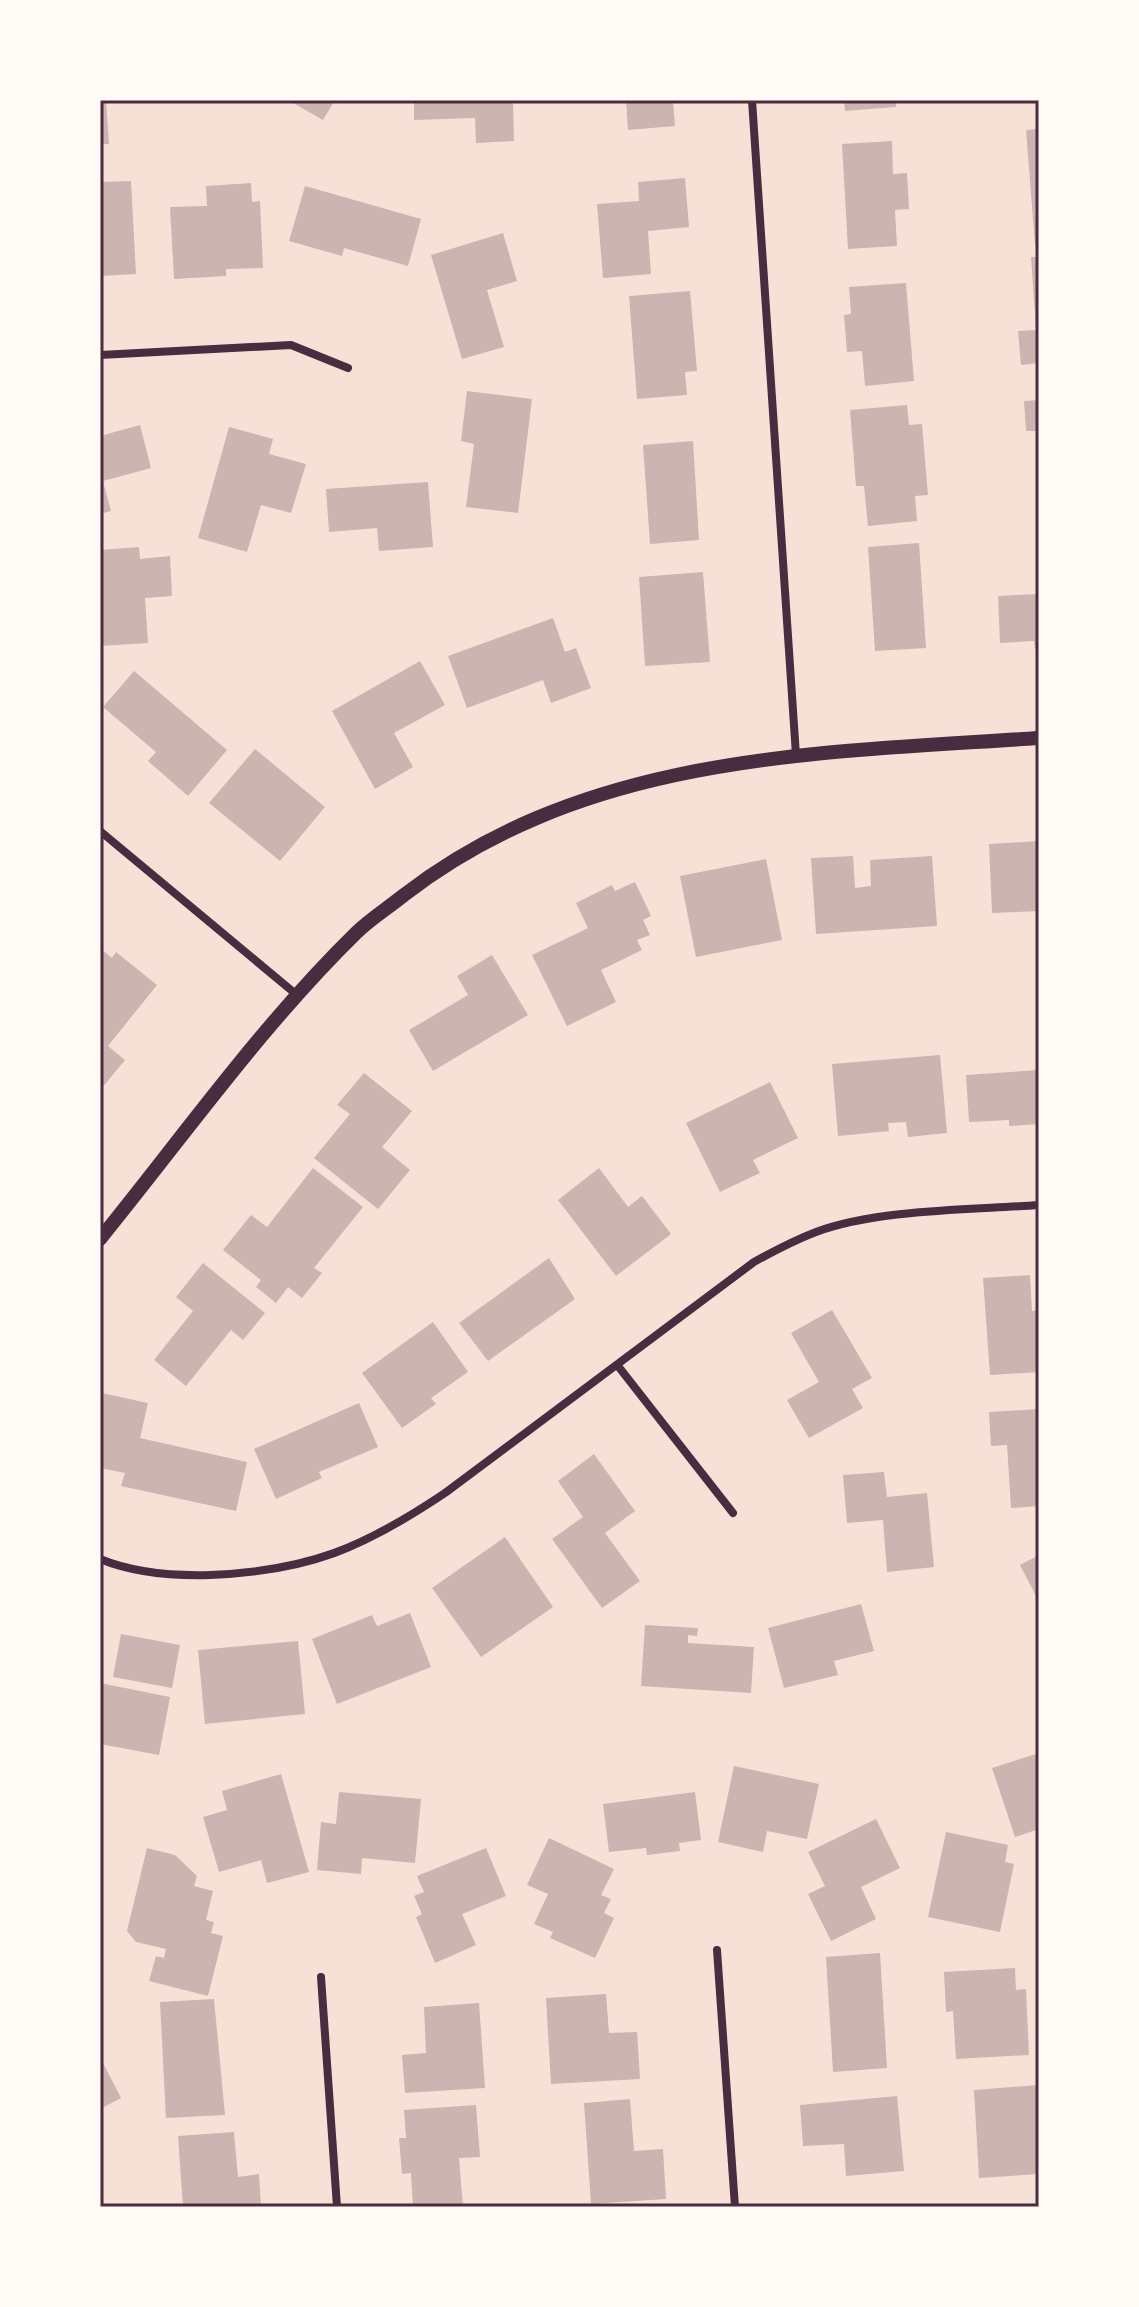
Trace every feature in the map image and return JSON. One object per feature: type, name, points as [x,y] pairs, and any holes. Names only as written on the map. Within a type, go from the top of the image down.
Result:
[{"type":"street","points":[[752,100],[796,755]]},
{"type":"street","points":[[100,355],[291,345],[348,368]]},
{"type":"street","points":[[100,1239],[297,995],[358,931],[433,873],[494,838],[556,809],[667,775],[796,755],[1039,738]]},
{"type":"street","points":[[100,831],[297,995]]},
{"type":"street","points":[[100,1559],[139,1570],[189,1576],[265,1573],[330,1555],[394,1527],[618,1366],[754,1262],[817,1231],[866,1219],[1039,1205]]},
{"type":"street","points":[[618,1366],[733,1513]]},
{"type":"street","points":[[717,1950],[735,2207]]},
{"type":"street","points":[[321,1977],[337,2207]]},
{"type":"building","points":[[100,100],[106,100],[109,144],[100,144]]},
{"type":"building","points":[[288,100],[335,100],[323,120]]},
{"type":"building","points":[[414,100],[531,100],[531,103],[513,103],[514,141],[476,143],[475,118],[414,120]]},
{"type":"building","points":[[626,100],[673,100],[675,126],[628,130]]},
{"type":"building","points":[[844,100],[896,100],[896,107],[845,111]]},
{"type":"building","points":[[1039,129],[1039,245],[1035,245],[1026,130]]},
{"type":"building","points":[[892,141],[893,174],[907,173],[909,209],[895,210],[897,246],[848,249],[842,144]]},
{"type":"building","points":[[685,178],[689,227],[648,231],[651,274],[603,278],[597,204],[639,201],[638,182]]},
{"type":"building","points":[[131,181],[136,274],[100,276],[100,182]]},
{"type":"building","points":[[251,183],[252,202],[260,201],[263,268],[226,269],[226,276],[174,279],[170,207],[207,206],[206,186]]},
{"type":"building","points":[[305,186],[421,219],[408,266],[344,248],[342,256],[289,241]]},
{"type":"building","points":[[503,233],[517,281],[487,290],[504,347],[462,359],[431,255]]},
{"type":"building","points":[[1031,257],[1039,257],[1039,363],[1021,365],[1018,331],[1036,330]]},
{"type":"building","points":[[906,283],[914,381],[865,386],[862,351],[847,352],[844,315],[851,314],[849,287]]},
{"type":"building","points":[[690,291],[697,371],[685,372],[687,395],[637,399],[629,296]]},
{"type":"building","points":[[467,391],[532,399],[518,513],[466,507],[474,444],[461,441]]},
{"type":"building","points":[[1039,400],[1039,431],[1026,431],[1024,401]]},
{"type":"building","points":[[907,405],[909,425],[922,424],[928,495],[915,496],[917,521],[868,526],[864,486],[856,486],[850,410]]},
{"type":"building","points":[[140,425],[151,468],[103,481],[111,511],[100,514],[100,436]]},
{"type":"building","points":[[229,427],[273,439],[269,454],[306,464],[291,513],[261,505],[247,552],[198,538]]},
{"type":"building","points":[[693,441],[699,540],[650,544],[643,445]]},
{"type":"building","points":[[428,482],[433,547],[379,551],[377,528],[329,532],[326,489]]},
{"type":"building","points":[[919,543],[926,648],[875,651],[868,547]]},
{"type":"building","points":[[139,547],[140,559],[170,556],[172,596],[145,598],[148,643],[100,646],[100,550]]},
{"type":"building","points":[[703,572],[710,662],[645,666],[639,577]]},
{"type":"building","points":[[1039,594],[1039,649],[1035,649],[1034,641],[1000,643],[998,596]]},
{"type":"building","points":[[553,618],[565,652],[576,648],[591,688],[551,703],[543,680],[467,708],[448,656]]},
{"type":"building","points":[[420,661],[445,705],[394,733],[413,767],[375,789],[332,711]]},
{"type":"building","points":[[134,671],[227,750],[188,796],[148,761],[156,752],[103,707]]},
{"type":"building","points":[[255,749],[325,807],[280,861],[209,803]]},
{"type":"building","points":[[1039,841],[1039,911],[992,913],[989,844]]},
{"type":"building","points":[[853,856],[855,888],[871,886],[870,860],[932,856],[937,926],[816,934],[811,858]]},
{"type":"building","points":[[766,859],[782,940],[696,957],[680,876]]},
{"type":"building","points":[[635,882],[651,916],[643,920],[650,935],[637,940],[642,950],[601,970],[616,1002],[567,1026],[532,955],[588,928],[576,903],[612,885],[615,891]]},
{"type":"building","points":[[100,948],[112,958],[116,952],[157,985],[108,1046],[125,1060],[102,1088]]},
{"type":"building","points":[[492,955],[528,1015],[433,1071],[409,1030],[468,995],[457,976]]},
{"type":"building","points":[[940,1055],[947,1133],[908,1137],[906,1122],[888,1123],[889,1131],[838,1136],[832,1064]]},
{"type":"building","points":[[1039,1070],[1039,1124],[1009,1126],[1009,1120],[969,1122],[966,1075]]},
{"type":"building","points":[[364,1073],[412,1111],[382,1147],[410,1170],[378,1209],[314,1158],[350,1114],[337,1105]]},
{"type":"building","points":[[770,1082],[798,1138],[753,1160],[760,1173],[720,1192],[686,1123]]},
{"type":"building","points":[[313,1168],[363,1207],[314,1268],[322,1273],[302,1298],[288,1287],[276,1303],[256,1287],[261,1280],[223,1250],[251,1215],[267,1227]]},
{"type":"building","points":[[599,1168],[628,1207],[642,1196],[671,1234],[616,1276],[558,1200]]},
{"type":"building","points":[[549,1258],[575,1299],[488,1361],[459,1323]]},
{"type":"building","points":[[203,1263],[265,1313],[243,1340],[231,1330],[186,1386],[154,1360],[193,1311],[176,1297]]},
{"type":"building","points":[[1030,1275],[1032,1311],[1039,1310],[1039,1372],[990,1375],[983,1278]]},
{"type":"building","points":[[832,1310],[872,1378],[852,1389],[863,1408],[809,1438],[787,1400],[819,1382],[791,1333]]},
{"type":"building","points":[[433,1322],[468,1372],[431,1398],[436,1404],[402,1428],[362,1373]]},
{"type":"building","points":[[102,1393],[148,1403],[140,1438],[247,1462],[236,1511],[121,1486],[125,1473],[100,1468]]},
{"type":"building","points":[[359,1403],[378,1447],[319,1472],[322,1478],[276,1499],[254,1449]]},
{"type":"building","points":[[1039,1409],[1039,1506],[1011,1508],[1007,1445],[991,1446],[989,1412]]},
{"type":"building","points":[[594,1454],[635,1511],[605,1533],[640,1581],[602,1608],[552,1539],[583,1517],[558,1481]]},
{"type":"building","points":[[884,1472],[887,1497],[927,1493],[934,1567],[887,1572],[883,1520],[847,1523],[843,1475]]},
{"type":"building","points":[[505,1537],[553,1607],[481,1657],[432,1588]]},
{"type":"building","points":[[1039,1555],[1039,1602],[1020,1565]]},
{"type":"building","points":[[861,1604],[874,1651],[834,1661],[838,1675],[784,1688],[768,1628]]},
{"type":"building","points":[[410,1613],[431,1667],[337,1704],[312,1639],[372,1615],[377,1626]]},
{"type":"building","points":[[645,1625],[698,1628],[697,1636],[688,1635],[688,1643],[754,1647],[751,1693],[641,1686]]},
{"type":"building","points":[[121,1634],[180,1645],[172,1688],[113,1677]]},
{"type":"building","points":[[298,1641],[305,1714],[205,1724],[198,1650]]},
{"type":"building","points":[[100,1683],[170,1697],[159,1755],[100,1744]]},
{"type":"building","points":[[1039,1753],[1039,1829],[1015,1837],[992,1768]]},
{"type":"building","points":[[734,1766],[819,1784],[807,1839],[767,1831],[763,1852],[718,1842]]},
{"type":"building","points":[[281,1774],[309,1872],[267,1883],[261,1860],[219,1872],[203,1817],[227,1810],[222,1791]]},
{"type":"building","points":[[339,1792],[421,1799],[415,1863],[362,1858],[361,1874],[317,1870],[321,1822],[336,1824]]},
{"type":"building","points":[[695,1792],[701,1840],[679,1843],[680,1851],[647,1855],[646,1848],[609,1852],[603,1804]]},
{"type":"building","points":[[876,1819],[900,1868],[861,1887],[876,1919],[831,1941],[808,1894],[825,1886],[808,1852]]},
{"type":"building","points":[[946,1832],[1008,1845],[1005,1862],[1014,1864],[1000,1932],[928,1917]]},
{"type":"building","points":[[549,1838],[614,1869],[601,1895],[611,1899],[604,1913],[614,1918],[595,1958],[550,1938],[553,1932],[534,1924],[548,1894],[527,1885]]},
{"type":"building","points":[[147,1848],[175,1855],[197,1876],[194,1886],[213,1891],[206,1920],[214,1922],[211,1933],[223,1936],[208,1996],[149,1981],[156,1956],[164,1958],[166,1949],[136,1942],[127,1931]]},
{"type":"building","points":[[486,1848],[506,1896],[462,1914],[476,1945],[435,1963],[416,1917],[422,1914],[414,1896],[424,1892],[417,1876]]},
{"type":"building","points":[[880,1953],[887,2068],[833,2072],[826,1957]]},
{"type":"building","points":[[1015,1968],[1016,1990],[1026,1989],[1029,2055],[956,2059],[953,2011],[946,2012],[944,1972]]},
{"type":"building","points":[[606,1994],[609,2033],[637,2032],[640,2079],[551,2084],[546,1998]]},
{"type":"building","points":[[214,1999],[225,2115],[166,2118],[160,2002]]},
{"type":"building","points":[[479,2003],[485,2088],[405,2093],[402,2055],[426,2053],[424,2007]]},
{"type":"building","points":[[100,2057],[121,2098],[100,2109]]},
{"type":"building","points":[[1039,2085],[1039,2174],[979,2178],[974,2090]]},
{"type":"building","points":[[897,2096],[904,2171],[846,2176],[844,2144],[803,2146],[800,2105]]},
{"type":"building","points":[[630,2099],[634,2151],[663,2149],[666,2199],[591,2204],[584,2103]]},
{"type":"building","points":[[476,2105],[480,2157],[459,2158],[463,2207],[413,2207],[411,2173],[402,2174],[399,2138],[406,2138],[404,2110]]},
{"type":"building","points":[[234,2132],[238,2177],[259,2174],[261,2207],[183,2207],[178,2136]]}]
